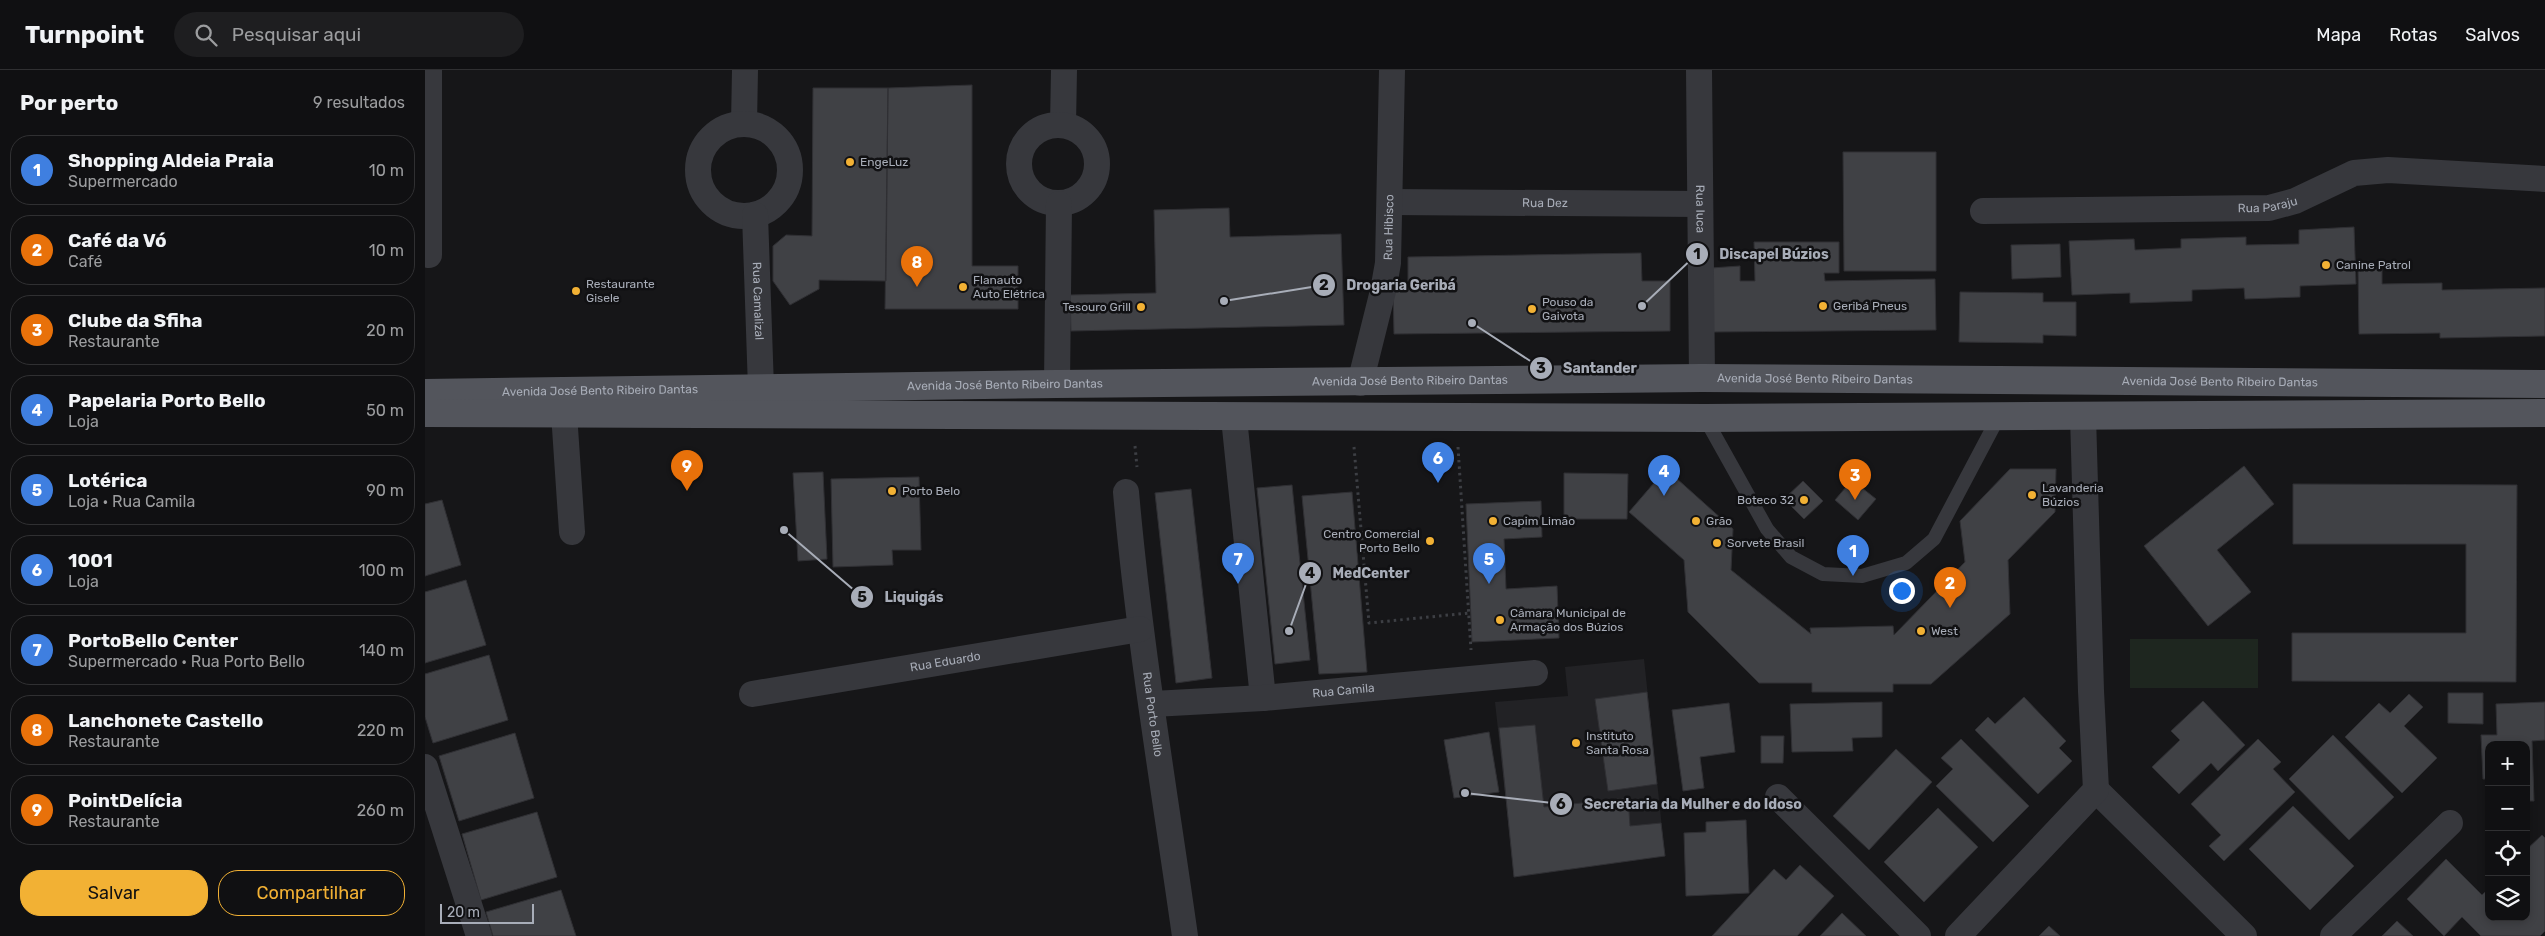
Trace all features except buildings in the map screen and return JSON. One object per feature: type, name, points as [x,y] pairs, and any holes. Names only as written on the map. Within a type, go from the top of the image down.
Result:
[{"type":"main road","name":"Avenida José Bento Ribeiro Dantas","points":[[425,393],[1057,384],[1359,383],[1702,378],[2545,384]]},
{"type":"main road","name":"Avenida José Bento Ribeiro Dantas","points":[[425,413],[1234,418],[1998,418],[2545,413]]},
{"type":"street","points":[[429,70],[429,255]]},
{"type":"street","points":[[744,124],[745,70]]},
{"type":"street","points":[[1063,125],[1064,70]]},
{"type":"street","name":"Rua Hibisco","points":[[1359,383],[1383,291],[1387,263],[1392,70]]},
{"type":"street","name":"Rua Iuca","points":[[1699,70],[1702,378]]},
{"type":"street","points":[[744,124],[760,127],[775,135],[785,148],[790,164],[789,181],[782,196],[770,208],[755,215],[736,215],[718,208],[704,194],[698,175],[700,156],[709,140],[725,128],[744,124]]},
{"type":"street","points":[[1063,125],[1079,131],[1093,145],[1098,163],[1094,182],[1081,197],[1059,204],[1041,200],[1027,188],[1019,171],[1020,153],[1030,137],[1045,127],[1063,125]]},
{"type":"street","name":"Rua Paraju","points":[[1983,211],[2269,208],[2295,201],[2354,173],[2388,170],[2545,179]]},
{"type":"street","name":"Rua Dez","points":[[1390,202],[1699,204]]},
{"type":"street","points":[[1057,384],[1059,204]]},
{"type":"street","name":"Rua Camalizal","points":[[755,215],[761,388]]},
{"type":"street","points":[[564,414],[572,532]]},
{"type":"street","points":[[2083,416],[2091,691],[2096,790],[2244,936]]},
{"type":"street","points":[[1234,418],[1263,698]]},
{"type":"street","name":"Rua Porto Bello","points":[[1126,492],[1139,628],[1153,704],[1185,936]]},
{"type":"street","name":"Rua Eduardo","points":[[752,694],[1139,628]]},
{"type":"street","name":"Rua Camila","points":[[1153,704],[1263,698],[1535,673]]},
{"type":"street","points":[[425,767],[479,936]]},
{"type":"street","points":[[1958,936],[2096,790]]},
{"type":"street","points":[[1778,797],[1918,936]]},
{"type":"street","points":[[2333,936],[2450,822]]},
{"type":"lane","points":[[1705,418],[1767,529],[1791,557],[1823,574],[1862,576],[1906,563],[1933,539],[1998,418]]},
{"type":"path","points":[[1352,418],[1369,623],[1469,613]]},
{"type":"path","points":[[1456,418],[1473,678]]},
{"type":"shaded area","points":[[2130,639],[2258,639],[2258,688],[2130,688]]},
{"type":"shaded area","name":"Instituto Santa Rosa","points":[[1644,659],[1665,856],[1514,877],[1495,702],[1568,696],[1565,667]]},
{"type":"place","name":"EngeLuz","points":[[850,162]]},
{"type":"place","name":"Canine Patrol","points":[[2326,265]]},
{"type":"place","name":"Lanchonete Castello","points":[[917,287]]},
{"type":"place","name":"Flanauto Auto Elétrica","points":[[963,287]]},
{"type":"place","name":"Restaurante Gisele","points":[[576,291]]},
{"type":"place","name":"Drogaria Geribá","points":[[1224,301]]},
{"type":"place","name":"Discapel Búzios","points":[[1642,306]]},
{"type":"place","name":"Geribá Pneus","points":[[1823,306]]},
{"type":"place","name":"Tesouro Grill","points":[[1141,307]]},
{"type":"place","name":"Pouso da Gaivota","points":[[1532,309]]},
{"type":"place","name":"Santander","points":[[1472,323]]},
{"type":"place","name":"1001","points":[[1438,483]]},
{"type":"place","name":"PointDelícia","points":[[687,491]]},
{"type":"place","name":"Porto Belo","points":[[892,491]]},
{"type":"place","name":"Lavanderia Búzios","points":[[2032,495]]},
{"type":"place","name":"Papelaria Porto Bello","points":[[1664,496]]},
{"type":"place","name":"Boteco 32","points":[[1804,500]]},
{"type":"place","name":"Clube da Sfiha","points":[[1855,500]]},
{"type":"place","name":"Capim Limão","points":[[1493,521]]},
{"type":"place","name":"Grão","points":[[1696,521]]},
{"type":"place","name":"Liquigás","points":[[784,530]]},
{"type":"place","name":"Centro Comercial Porto Bello","points":[[1430,541]]},
{"type":"place","name":"Sorvete Brasil","points":[[1717,543]]},
{"type":"place","name":"Shopping Aldeia Praia","points":[[1853,576]]},
{"type":"place","name":"PortoBello Center","points":[[1238,584]]},
{"type":"place","name":"Lotérica","points":[[1489,584]]},
{"type":"place","name":"Café da Vó","points":[[1950,608]]},
{"type":"place","name":"Câmara Municipal de Armação dos Búzios","points":[[1500,620]]},
{"type":"place","name":"MedCenter","points":[[1289,631]]},
{"type":"place","name":"West","points":[[1921,631]]},
{"type":"place","name":"Instituto Santa Rosa","points":[[1576,743]]},
{"type":"place","name":"Secretaria da Mulher e do Idoso","points":[[1465,793]]}]
